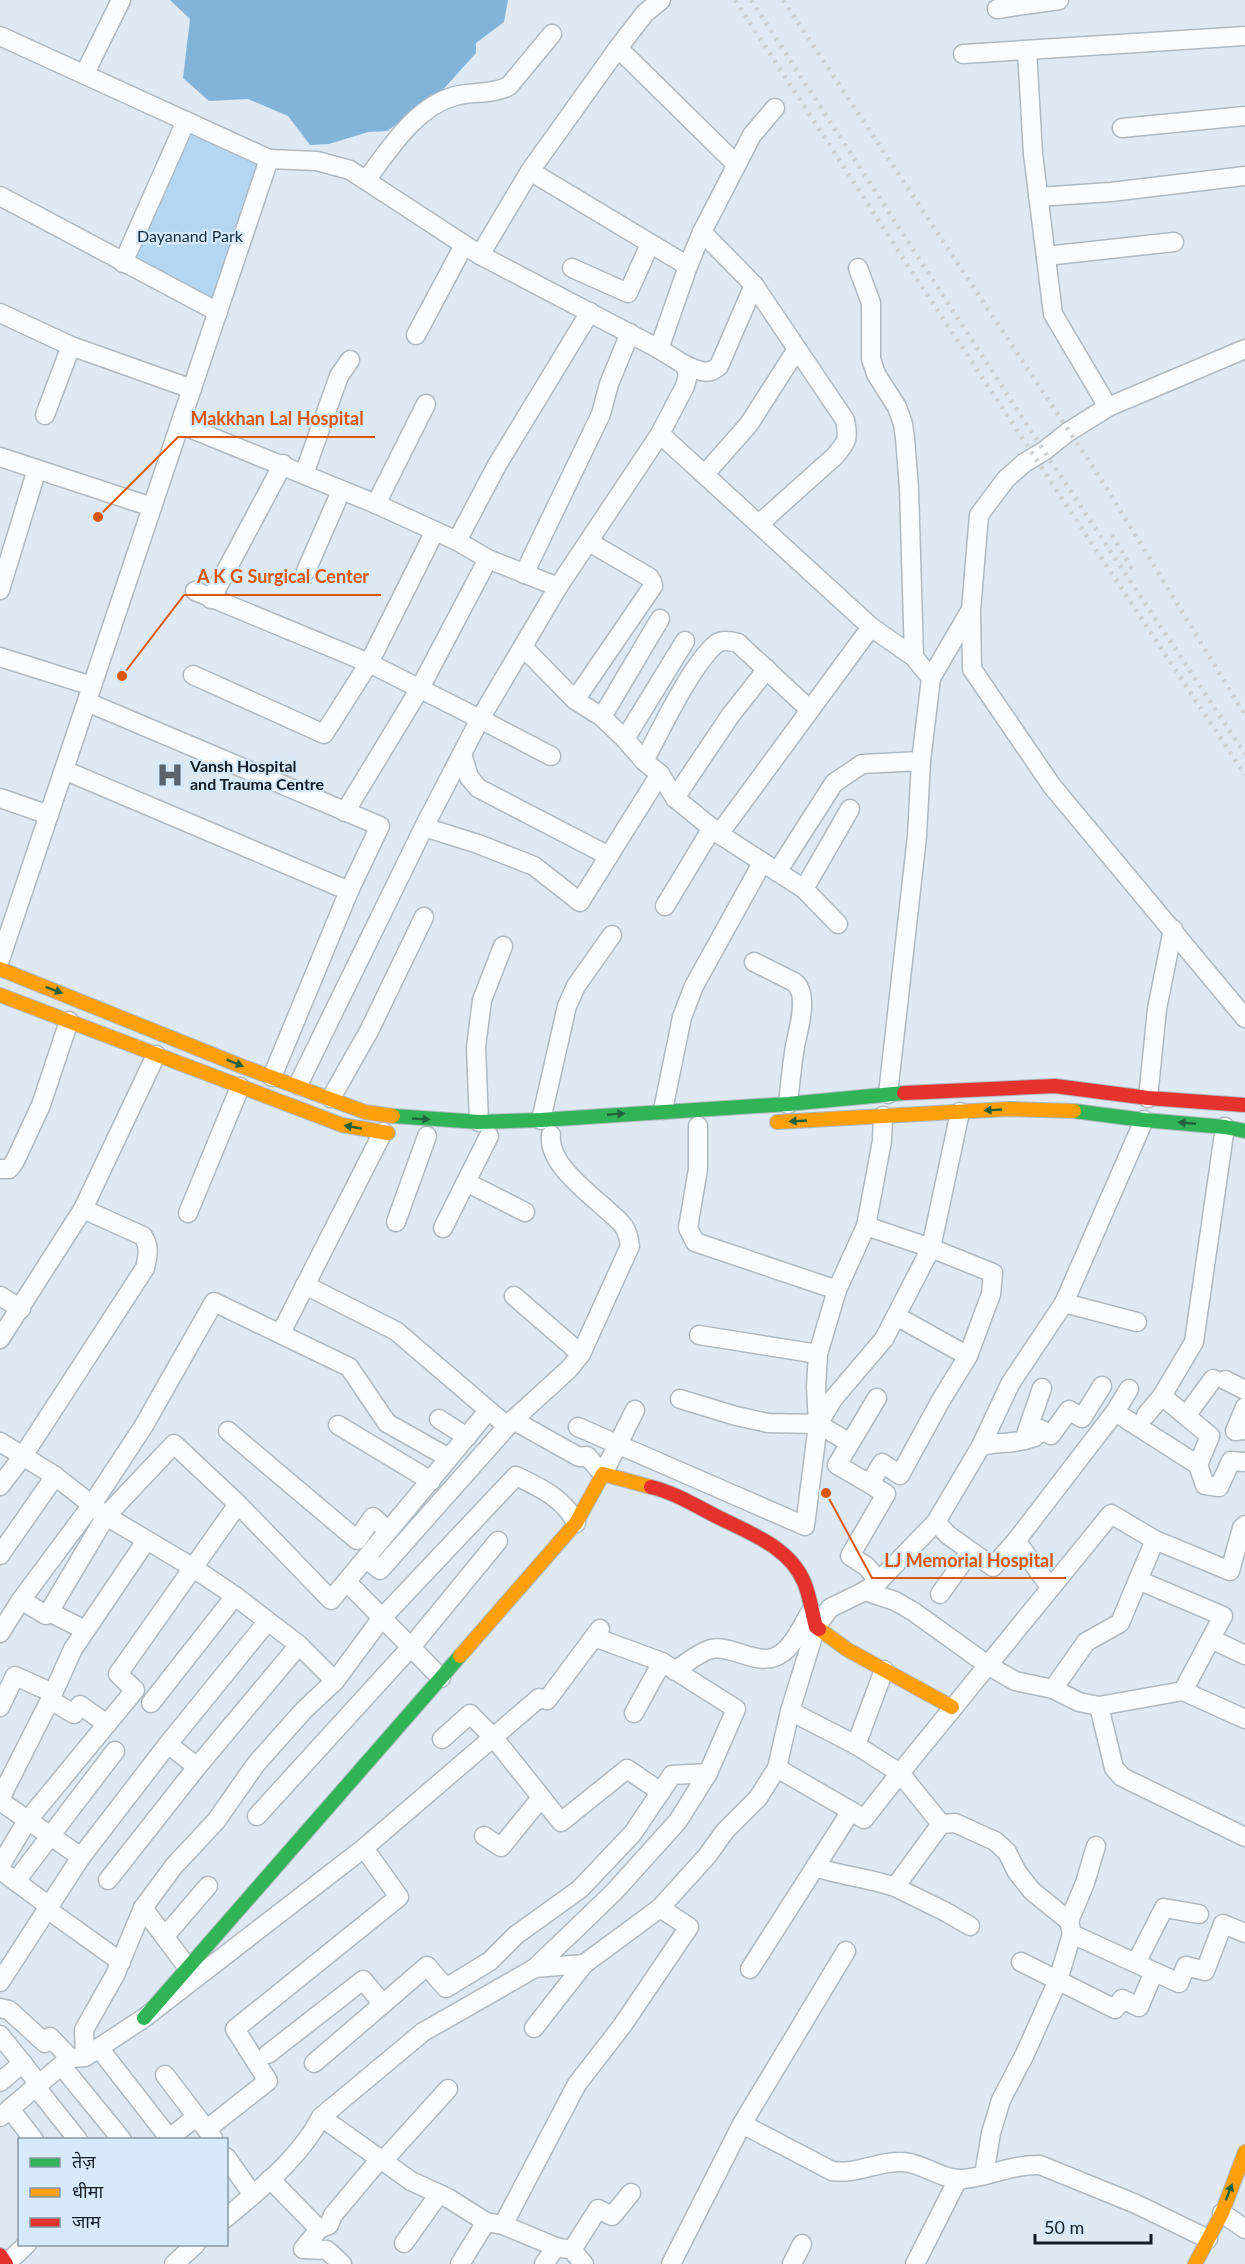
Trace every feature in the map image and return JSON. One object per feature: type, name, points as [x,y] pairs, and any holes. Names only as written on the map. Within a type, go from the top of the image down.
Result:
[{"type":"main road","points":[[0,969],[365,1112],[484,1133],[548,1131],[663,1110],[788,1104],[927,1090],[1055,1086],[1148,1098],[1245,1105]]},
{"type":"main road","points":[[0,995],[342,1125],[421,1136]]},
{"type":"main road","points":[[766,1123],[1060,1109],[1245,1131]]},
{"type":"main road","points":[[144,2018],[576,1523],[603,1474],[656,1488],[696,1504],[710,1514],[742,1527],[760,1538],[787,1557],[804,1582],[813,1619],[848,1650],[952,1707]]},
{"type":"main road","points":[[1232,2224],[1245,2152]]},
{"type":"main road","points":[[1195,2264],[1208,2239],[1232,2224],[1241,2204]]},
{"type":"main road","points":[[0,2256],[6,2264]]},
{"type":"street","points":[[85,73],[121,0]]},
{"type":"street","points":[[480,255],[530,171],[618,48],[645,13],[661,0]]},
{"type":"street","points":[[996,9],[1059,0]]},
{"type":"street","points":[[366,180],[405,130],[432,106],[455,96],[500,91],[509,86],[552,34]]},
{"type":"street","points":[[0,36],[269,159],[317,161],[350,170],[480,255],[630,333],[685,365],[703,372],[712,372],[719,366],[754,285]]},
{"type":"street","points":[[963,54],[1245,36]]},
{"type":"street","points":[[618,48],[736,164]]},
{"type":"street","points":[[1027,50],[1033,154],[1053,314],[1108,407]]},
{"type":"street","points":[[659,349],[687,266],[702,232],[752,135],[775,108]]},
{"type":"street","points":[[1122,128],[1245,116]]},
{"type":"street","points":[[123,263],[186,121]]},
{"type":"street","points":[[0,960],[182,424],[269,159]]},
{"type":"street","points":[[530,171],[687,266]]},
{"type":"street","points":[[1038,197],[1111,192],[1245,176]]},
{"type":"street","points":[[0,196],[218,312]]},
{"type":"street","points":[[702,232],[754,285],[845,420],[848,433],[846,443],[835,456],[759,524]]},
{"type":"street","points":[[1046,256],[1174,242]]},
{"type":"street","points":[[572,268],[628,293],[650,244]]},
{"type":"street","points":[[416,335],[464,245]]},
{"type":"street","points":[[858,268],[872,303],[871,359],[876,374],[897,407],[904,431],[909,488],[914,657]]},
{"type":"street","points":[[457,541],[497,465],[590,312]]},
{"type":"street","points":[[0,313],[71,346],[192,388]]},
{"type":"street","points":[[524,574],[600,414],[609,384],[630,333]]},
{"type":"street","points":[[45,414],[71,346]]},
{"type":"street","points":[[705,474],[749,424],[797,349]]},
{"type":"street","points":[[1245,350],[1108,407],[1024,463],[1006,478],[979,515],[971,610],[972,669],[1052,786],[1245,1018]]},
{"type":"street","points":[[304,474],[339,376],[350,360]]},
{"type":"street","points":[[298,1085],[424,827],[480,719],[558,587],[660,434],[685,386],[688,375],[685,365]]},
{"type":"street","points":[[376,504],[426,404]]},
{"type":"street","points":[[182,424],[376,504],[457,541],[488,559],[558,587]]},
{"type":"street","points":[[660,434],[871,627],[914,657],[931,678]]},
{"type":"street","points":[[0,458],[153,507]]},
{"type":"street","points":[[211,599],[283,464]]},
{"type":"street","points":[[0,590],[37,469]]},
{"type":"street","points":[[306,571],[341,490]]},
{"type":"street","points":[[193,675],[324,734],[369,663],[435,531]]},
{"type":"street","points":[[576,700],[653,586],[649,577],[589,542]]},
{"type":"street","points":[[345,812],[419,690],[488,559]]},
{"type":"street","points":[[195,591],[369,663],[552,756]]},
{"type":"street","points":[[888,1094],[917,836],[921,761],[931,678],[971,610]]},
{"type":"street","points":[[602,717],[660,619]]},
{"type":"street","points":[[665,906],[716,831],[871,627]]},
{"type":"street","points":[[644,761],[696,667],[717,643],[730,640],[738,643],[810,710]]},
{"type":"street","points":[[625,739],[685,641]]},
{"type":"street","points":[[523,647],[576,700],[602,717],[625,739],[644,761],[660,774],[675,798],[716,831],[804,889],[838,924]]},
{"type":"street","points":[[0,657],[89,694],[380,826],[349,891],[272,1077]]},
{"type":"street","points":[[675,798],[724,725],[767,669]]},
{"type":"street","points":[[462,754],[470,777],[478,788],[609,856]]},
{"type":"street","points":[[663,1110],[682,1017],[694,986],[769,868],[834,783],[862,764],[921,761]]},
{"type":"street","points":[[64,770],[349,891]]},
{"type":"street","points":[[424,827],[478,844],[534,866],[580,902],[660,774]]},
{"type":"street","points":[[0,798],[49,815]]},
{"type":"street","points":[[804,889],[850,809]]},
{"type":"street","points":[[331,1098],[369,1031],[424,918]]},
{"type":"street","points":[[1148,1098],[1157,1009],[1173,929]]},
{"type":"street","points":[[366,1559],[380,1570],[510,1423],[569,1369],[581,1354],[630,1246],[623,1225],[561,1166],[548,1131],[567,1006],[576,986],[612,935]]},
{"type":"street","points":[[443,1228],[466,1182],[484,1133],[476,1047],[482,1000],[503,946]]},
{"type":"street","points":[[754,962],[799,986],[802,1016],[788,1104]]},
{"type":"street","points":[[0,1169],[9,1169],[20,1152],[41,1105],[69,1021]]},
{"type":"street","points":[[0,1339],[83,1209],[156,1055]]},
{"type":"street","points":[[188,1213],[240,1087]]},
{"type":"street","points":[[818,1424],[833,1399],[884,1339],[931,1248],[960,1112]]},
{"type":"street","points":[[578,1426],[805,1526],[818,1424],[816,1387],[818,1354],[837,1290],[866,1226],[882,1141],[883,1116]]},
{"type":"street","points":[[634,1713],[669,1666],[711,1649],[726,1649],[754,1658],[770,1658],[782,1654],[813,1619],[872,1586],[936,1522],[981,1446],[1010,1384],[1064,1303],[1144,1120]]},
{"type":"street","points":[[698,1126],[698,1169],[688,1228],[695,1242],[837,1290]]},
{"type":"street","points":[[1146,1415],[1162,1396],[1194,1342],[1225,1127]]},
{"type":"street","points":[[281,1333],[383,1132]]},
{"type":"street","points":[[396,1222],[421,1136]]},
{"type":"street","points":[[466,1182],[525,1212]]},
{"type":"street","points":[[0,1486],[23,1456],[145,1268],[148,1244],[142,1236],[83,1209]]},
{"type":"street","points":[[866,1226],[931,1248],[993,1273],[990,1294],[968,1356],[900,1475],[882,1463],[870,1484]]},
{"type":"street","points":[[305,1285],[396,1331],[510,1423],[579,1457],[587,1456],[603,1474],[635,1410]]},
{"type":"street","points":[[0,1296],[21,1309]]},
{"type":"street","points":[[514,1296],[581,1354]]},
{"type":"street","points":[[21,1600],[46,1615],[49,1612],[143,1428],[214,1302],[349,1366],[387,1423],[449,1458]]},
{"type":"street","points":[[1064,1303],[1137,1322]]},
{"type":"street","points":[[896,1316],[968,1356]]},
{"type":"street","points":[[699,1335],[818,1354]]},
{"type":"street","points":[[1186,1416],[1219,1380],[1245,1390]]},
{"type":"street","points":[[981,1446],[996,1442],[1008,1444],[1035,1437],[1040,1429],[1051,1435],[1070,1410],[1082,1418],[1102,1386]]},
{"type":"street","points":[[1024,1440],[1042,1388]]},
{"type":"street","points":[[936,1522],[948,1535],[993,1567],[1016,1541],[1129,1389]]},
{"type":"street","points":[[1162,1396],[1210,1436],[1198,1465]]},
{"type":"street","points":[[877,1398],[837,1465],[886,1494],[850,1557],[866,1566],[872,1586],[914,1612],[988,1666],[1015,1682],[1053,1689],[1079,1702],[1099,1706],[1183,1691],[1245,1719]]},
{"type":"street","points":[[680,1399],[768,1423],[818,1424],[850,1443]]},
{"type":"street","points":[[1245,1407],[1235,1431],[1245,1430]]},
{"type":"street","points":[[1114,1412],[1198,1465],[1205,1485],[1219,1487],[1231,1461],[1245,1462]]},
{"type":"street","points":[[0,1633],[21,1600],[99,1511],[174,1444],[238,1504],[331,1600],[483,1417]]},
{"type":"street","points":[[439,1419],[467,1437]]},
{"type":"street","points":[[338,1425],[430,1480]]},
{"type":"street","points":[[228,1431],[357,1540],[373,1518],[388,1531]]},
{"type":"street","points":[[0,1442],[55,1476],[99,1511],[192,1567],[235,1596],[299,1645],[335,1681]]},
{"type":"street","points":[[0,1555],[55,1476]]},
{"type":"street","points":[[121,2138],[79,2057],[84,2030],[121,1962],[143,1908],[174,1866],[216,1821],[256,1764],[304,1710],[335,1681],[381,1619],[516,1476],[542,1489],[570,1512],[576,1523]]},
{"type":"street","points":[[121,1962],[48,1908],[0,1868],[27,1821],[135,1690],[118,1674],[238,1504]]},
{"type":"street","points":[[777,1768],[864,1820],[952,1707],[1111,1514],[1155,1540],[1230,1571],[1242,1528],[1245,1525]]},
{"type":"street","points":[[1053,1689],[1086,1642],[1120,1623],[1155,1540]]},
{"type":"street","points":[[81,1857],[0,1800],[73,1649],[146,1541]]},
{"type":"street","points":[[257,1816],[411,1647],[498,1541]]},
{"type":"street","points":[[1016,1541],[1051,1588]]},
{"type":"street","points":[[940,1594],[970,1552]]},
{"type":"street","points":[[1138,1580],[1223,1616],[1183,1691]]},
{"type":"street","points":[[347,1582],[441,1678]]},
{"type":"street","points":[[152,1703],[235,1596]]},
{"type":"street","points":[[49,1612],[85,1630]]},
{"type":"street","points":[[534,2028],[584,1964],[660,1908],[707,1856],[725,1831],[758,1798],[777,1768],[813,1619]]},
{"type":"street","points":[[0,1982],[5,1961],[48,1908],[81,1857],[168,1744],[267,1622]]},
{"type":"street","points":[[33,2138],[5,2113],[79,2057],[144,2018],[364,1848],[539,1698],[547,1700],[597,1633],[669,1666],[736,1710],[708,1773],[678,1821],[614,1892],[535,1968],[423,2032],[321,2117],[311,2135],[270,2179],[228,2216]]},
{"type":"street","points":[[1211,1639],[1245,1656]]},
{"type":"street","points":[[108,1880],[197,1767],[299,1645]]},
{"type":"street","points":[[856,1745],[884,1670]]},
{"type":"street","points":[[0,1707],[15,1676],[51,1696],[74,1714],[80,1705],[107,1724]]},
{"type":"street","points":[[1099,1706],[1114,1768],[1122,1777],[1245,1837]]},
{"type":"street","points":[[790,1711],[856,1745],[900,1773],[941,1824]]},
{"type":"street","points":[[442,1738],[470,1714],[494,1738],[561,1822],[627,1769],[661,1792]]},
{"type":"street","points":[[168,1744],[197,1767]]},
{"type":"street","points":[[16,1881],[115,1751]]},
{"type":"street","points":[[314,2063],[427,1966],[446,1988],[490,1961],[516,1935],[580,1889],[633,1833],[672,1775],[708,1773]]},
{"type":"street","points":[[484,1836],[501,1846],[541,1798]]},
{"type":"street","points":[[750,1969],[851,1811]]},
{"type":"street","points":[[895,1887],[941,1824],[955,1823],[995,1841],[1006,1852],[1017,1872],[1032,1891],[1071,1928],[1179,1983],[1186,1966],[1205,1971],[1223,1924],[1245,1933]]},
{"type":"street","points":[[984,2175],[991,2133],[1001,2100],[1058,1980],[1096,1846]]},
{"type":"street","points":[[172,2138],[206,2129],[268,2081],[235,2029],[399,1897],[364,1848]]},
{"type":"street","points":[[815,1867],[839,1875],[895,1887],[970,1926]]},
{"type":"street","points":[[165,1936],[208,1886]]},
{"type":"street","points":[[143,1908],[188,1968]]},
{"type":"street","points":[[460,2264],[495,2224],[577,2084],[622,2026],[689,1927],[660,1908]]},
{"type":"street","points":[[1136,1963],[1164,1908],[1199,1914]]},
{"type":"street","points":[[671,2264],[742,2124],[846,1950]]},
{"type":"street","points":[[1022,1962],[1115,2009],[1122,1999],[1139,2007],[1154,1972]]},
{"type":"street","points":[[535,1968],[584,1964]]},
{"type":"street","points":[[268,2054],[363,1980],[383,2004]]},
{"type":"street","points":[[0,2008],[9,2010],[45,2043],[50,2037],[79,2057],[167,2138]]},
{"type":"street","points":[[0,2035],[77,2138]]},
{"type":"street","points":[[0,2082],[23,2063]]},
{"type":"street","points":[[165,2075],[206,2129]]},
{"type":"street","points":[[342,2264],[327,2250],[303,2249],[319,2229],[329,2225],[333,2215],[448,2089]]},
{"type":"street","points":[[321,2117],[411,2181],[495,2224],[564,2248],[584,2264]]},
{"type":"street","points":[[742,2124],[832,2171],[848,2173],[885,2163],[900,2162],[958,2179],[984,2175],[1023,2164],[1040,2165],[1136,2204],[1208,2239]]},
{"type":"street","points":[[228,2160],[253,2195]]},
{"type":"street","points":[[270,2179],[319,2229]]},
{"type":"street","points":[[915,2264],[958,2179]]},
{"type":"street","points":[[544,2264],[564,2248],[598,2209],[612,2216],[631,2193]]},
{"type":"street","points":[[404,2243],[439,2194]]},
{"type":"street","points":[[792,2264],[802,2244]]},
{"type":"street","points":[[6,2264],[25,2246]]},
{"type":"street","points":[[174,2264],[194,2246]]},
{"type":"green space","name":"Dayanand Park","points":[[188,127],[263,162],[216,305],[129,260]]},
{"type":"shaded area","points":[[170,0],[508,0],[504,22],[476,43],[476,53],[439,94],[387,131],[368,132],[329,144],[310,145],[288,116],[248,99],[209,101],[183,78],[190,19]]},
{"type":"railway","points":[[735,0],[1245,775]]},
{"type":"railway","points":[[751,0],[1044,451],[1245,754]]},
{"type":"railway","points":[[783,0],[1106,487],[1245,715]]},
{"type":"railway","points":[[1112,535],[1135,574]]},
{"type":"traffic: fast","points":[[393,1116],[479,1122],[541,1120],[788,1104],[904,1093]]},
{"type":"traffic: fast","points":[[1074,1111],[1245,1131]]},
{"type":"traffic: fast","points":[[144,2018],[460,1656]]},
{"type":"traffic: slow","points":[[0,969],[241,1066],[365,1112],[393,1116]]},
{"type":"traffic: slow","points":[[0,995],[342,1125],[388,1133]]},
{"type":"traffic: slow","points":[[777,1122],[1008,1109],[1074,1111]]},
{"type":"traffic: slow","points":[[460,1656],[576,1523],[603,1474],[651,1487]]},
{"type":"traffic: slow","points":[[819,1629],[848,1650],[952,1707]]},
{"type":"traffic: slow","points":[[1195,2264],[1222,2213],[1245,2152]]},
{"type":"traffic: jam","points":[[904,1093],[1055,1086],[1148,1098],[1245,1105]]},
{"type":"traffic: jam","points":[[651,1487],[681,1498],[776,1548],[797,1569],[804,1582],[816,1627],[819,1629]]},
{"type":"traffic: jam","points":[[0,2255],[6,2264]]},
{"type":"place","name":"Makkhan Lal Hospital","points":[[98,517]]},
{"type":"place","name":"A K G Surgical Center","points":[[122,676]]},
{"type":"place","name":"Vansh Hospital and Trauma Centre","points":[[170,775]]},
{"type":"place","name":"LJ Memorial Hospital","points":[[826,1493]]}]
